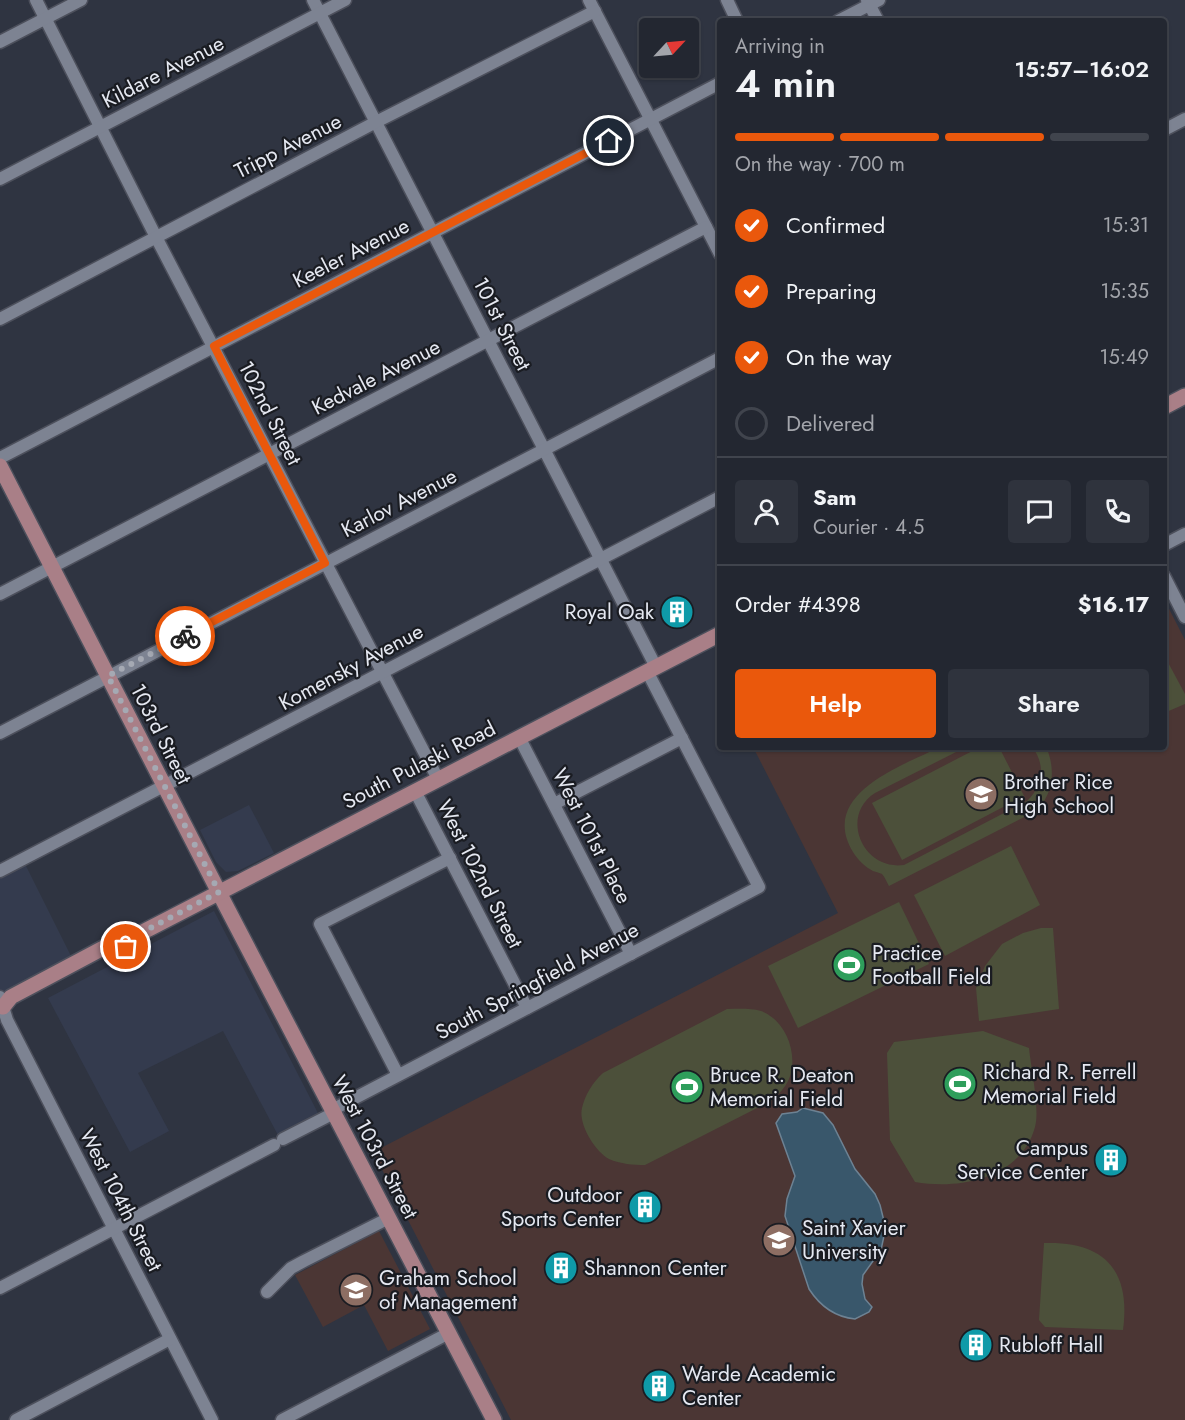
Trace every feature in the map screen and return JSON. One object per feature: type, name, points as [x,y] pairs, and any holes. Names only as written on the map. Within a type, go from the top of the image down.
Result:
[{"type":"main road","points":[[1167,405],[1185,396]]},
{"type":"main road","name":"103rd Street","points":[[0,466],[219,892]]},
{"type":"main road","name":"South Pulaski Road","points":[[1,1004],[122,938],[137,935],[717,636]]},
{"type":"main road","name":"West 103rd Street","points":[[219,892],[494,1420]]},
{"type":"street","name":"102nd Street","points":[[36,0],[156,237],[438,779]]},
{"type":"street","points":[[0,42],[81,0]]},
{"type":"street","name":"101st Street","points":[[313,0],[601,559],[682,738],[759,887]]},
{"type":"street","name":"Kildare Avenue","points":[[0,179],[345,0]]},
{"type":"street","points":[[727,0],[736,18]]},
{"type":"street","points":[[843,18],[872,2],[877,18]]},
{"type":"street","points":[[592,6],[717,248]]},
{"type":"street","name":"Tripp Avenue","points":[[0,319],[376,123],[592,6]]},
{"type":"street","name":"Keeler Avenue","points":[[0,458],[717,85]]},
{"type":"street","points":[[1167,128],[1185,119]]},
{"type":"street","name":"Kedvale Avenue","points":[[0,594],[706,228]]},
{"type":"street","name":"Karlov Avenue","points":[[0,733],[717,360]]},
{"type":"street","name":"Komensky Avenue","points":[[0,871],[717,498]]},
{"type":"street","points":[[1167,543],[1185,534]]},
{"type":"street","points":[[1167,582],[1185,617]]},
{"type":"street","name":"West 101st Place","points":[[519,737],[631,954]]},
{"type":"street","points":[[554,804],[682,738]]},
{"type":"street","name":"West 102nd Street","points":[[415,791],[527,1008]]},
{"type":"street","points":[[398,1075],[320,924],[450,858]]},
{"type":"street","name":"South Springfield Avenue","points":[[0,1288],[278,1142],[398,1075],[759,887]]},
{"type":"street","name":"West 104th Street","points":[[1,1004],[7,1020],[212,1420]]},
{"type":"street","points":[[267,1292],[291,1268],[388,1218]]},
{"type":"street","points":[[282,1420],[449,1333]]},
{"type":"street","points":[[16,1420],[170,1339]]},
{"type":"shaded area","name":"Saint Xavier University","points":[[1167,605],[1185,640],[1185,1420],[511,1420],[373,1152],[838,913],[755,750],[1167,750]]},
{"type":"shaded area","points":[[249,805],[274,853],[238,871],[226,872],[216,862],[200,830]]},
{"type":"shaded area","points":[[25,864],[72,958],[0,999],[0,877]]},
{"type":"shaded area","points":[[214,911],[321,1119],[280,1139],[223,1031],[138,1073],[169,1131],[130,1152],[48,998]]},
{"type":"shaded area","points":[[803,1108],[823,1113],[833,1125],[855,1169],[875,1194],[884,1221],[881,1250],[863,1275],[865,1299],[872,1307],[869,1312],[855,1319],[829,1310],[809,1289],[785,1216],[787,1199],[795,1176],[776,1123],[782,1114],[797,1112]]},
{"type":"shaded area","name":"Graham School of Management","points":[[379,1231],[430,1329],[388,1351],[364,1305],[323,1327],[295,1275]]},
{"type":"green space","points":[[1167,661],[1185,694],[1185,704],[1167,712]]},
{"type":"green space","points":[[933,750],[960,750],[875,793],[864,803],[859,815],[858,827],[861,840],[867,851],[877,860],[890,865],[904,865],[1027,801],[1036,789],[1041,775],[1039,760],[1034,750],[1047,750],[1052,775],[1049,791],[1034,812],[889,886],[882,874],[867,867],[853,852],[845,832],[846,814],[855,798],[869,785],[905,763]]},
{"type":"green space","points":[[974,750],[1001,750],[1024,796],[902,860],[872,803]]},
{"type":"green space","points":[[1011,846],[1040,905],[945,956],[914,895]]},
{"type":"green space","name":"Practice Football Field","points":[[899,902],[929,964],[798,1028],[768,966]]},
{"type":"green space","points":[[1041,928],[1053,928],[1059,1009],[979,1021],[976,988],[985,966],[1002,944],[1023,933]]},
{"type":"green space","points":[[727,1009],[761,1011],[777,1022],[783,1030],[791,1049],[792,1070],[781,1091],[771,1101],[645,1165],[618,1162],[609,1159],[598,1150],[585,1129],[581,1114],[585,1098],[596,1080],[603,1073]]},
{"type":"green space","name":"Richard R. Ferrell Memorial Field","points":[[983,1031],[1029,1048],[1035,1088],[1036,1119],[1028,1144],[1017,1158],[1003,1169],[987,1177],[951,1184],[915,1182],[890,1140],[887,1053],[894,1042]]},
{"type":"green space","points":[[1044,1243],[1083,1247],[1109,1263],[1122,1291],[1123,1330],[1045,1327],[1039,1320]]},
{"type":"way so far","points":[[126,947],[137,935],[219,892],[108,676],[185,636]]},
{"type":"place","name":"Royal Oak","points":[[677,612]]},
{"type":"place","name":"Brother Rice High School","points":[[981,794]]},
{"type":"place","name":"Practice Football Field","points":[[849,965]]},
{"type":"place","name":"Richard R. Ferrell Memorial Field","points":[[960,1084]]},
{"type":"place","name":"Bruce R. Deaton Memorial Field","points":[[687,1087]]},
{"type":"place","name":"Campus Service Center","points":[[1111,1160]]},
{"type":"place","name":"Outdoor Sports Center","points":[[645,1207]]},
{"type":"place","name":"Saint Xavier University","points":[[779,1240]]},
{"type":"place","name":"Shannon Center","points":[[561,1268]]},
{"type":"place","name":"Graham School of Management","points":[[356,1290]]},
{"type":"place","name":"Rubloff Hall","points":[[976,1345]]},
{"type":"place","name":"Warde Academic Center","points":[[659,1386]]},
{"type":"route","points":[[185,636],[325,563],[214,346],[609,141]]}]
